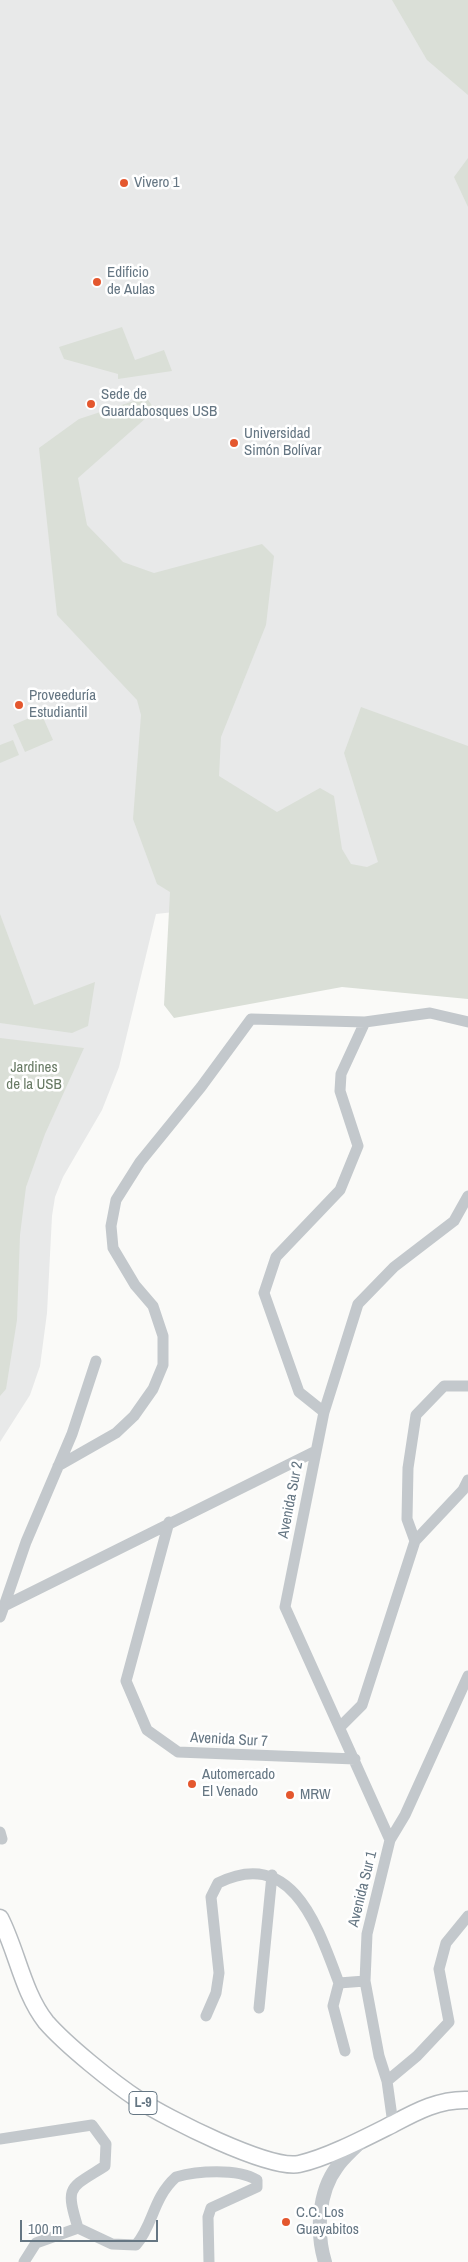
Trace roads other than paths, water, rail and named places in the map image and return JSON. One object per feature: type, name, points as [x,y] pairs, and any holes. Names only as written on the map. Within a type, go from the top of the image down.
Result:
[{"type":"main road","name":"L-9","points":[[0,1918],[14,1948],[36,2007],[46,2022],[84,2056],[150,2107],[234,2148],[269,2161],[298,2164],[364,2138],[430,2106],[443,2102],[468,2100]]},
{"type":"street","points":[[58,1466],[116,1433],[134,1416],[153,1389],[163,1365],[163,1336],[153,1306],[136,1284],[114,1248],[111,1226],[116,1200],[140,1162],[202,1086],[251,1019],[365,1022],[430,1013],[468,1022]]},
{"type":"street","points":[[324,1412],[300,1392],[264,1294],[276,1257],[340,1190],[358,1146],[340,1091],[340,1074],[365,1022]]},
{"type":"street","name":"Avenida Sur 2","points":[[390,1840],[285,1607],[324,1412],[358,1304],[394,1267],[454,1221],[468,1196]]},
{"type":"street","points":[[2,1612],[26,1542],[72,1434],[96,1361]]},
{"type":"street","points":[[415,1541],[407,1519],[408,1468],[416,1415],[444,1386],[468,1386]]},
{"type":"street","points":[[2,1612],[169,1522],[316,1451]]},
{"type":"street","points":[[340,1727],[362,1705],[415,1541],[463,1490],[468,1480]]},
{"type":"street","name":"Avenida Sur 7","points":[[169,1522],[126,1681],[147,1730],[178,1752],[355,1759]]},
{"type":"street","name":"Avenida Sur 1","points":[[394,2124],[387,2081],[379,2056],[365,1981],[367,1934],[390,1840],[405,1815],[468,1676]]},
{"type":"street","points":[[206,2016],[216,1993],[219,1973],[210,1897],[218,1883],[240,1874],[272,1875],[286,1884],[303,1904],[322,1938],[338,1983],[333,2006],[345,2051]]},
{"type":"street","points":[[259,2008],[272,1875]]},
{"type":"street","points":[[387,2081],[417,2056],[449,2022],[439,1969],[446,1943],[468,1916]]},
{"type":"street","points":[[338,1983],[365,1981]]},
{"type":"street","points":[[0,2139],[92,2125],[106,2144],[105,2166],[75,2186],[70,2200],[78,2228]]},
{"type":"street","points":[[325,2262],[319,2229],[322,2200],[336,2168],[364,2138]]},
{"type":"street","points":[[24,2262],[36,2243],[78,2228],[112,2244],[136,2245],[142,2238],[158,2198],[176,2177],[205,2172],[250,2176],[257,2180],[257,2187],[211,2208],[208,2218],[210,2262]]},
{"type":"place","name":"Vivero 1","points":[[124,183]]},
{"type":"place","name":"Edificio de Aulas","points":[[97,282]]},
{"type":"place","name":"Sede de Guardabosques USB","points":[[91,404]]},
{"type":"place","name":"Universidad Simón Bolívar","points":[[234,443]]},
{"type":"place","name":"Proveeduría Estudiantil","points":[[19,705]]},
{"type":"place","name":"Automercado El Venado","points":[[192,1784]]},
{"type":"place","name":"MRW","points":[[290,1795]]},
{"type":"place","name":"C.C. Los Guayabitos","points":[[286,2222]]},
{"type":"park label","name":"Jardines de la USB","points":[[34,1076]]}]
